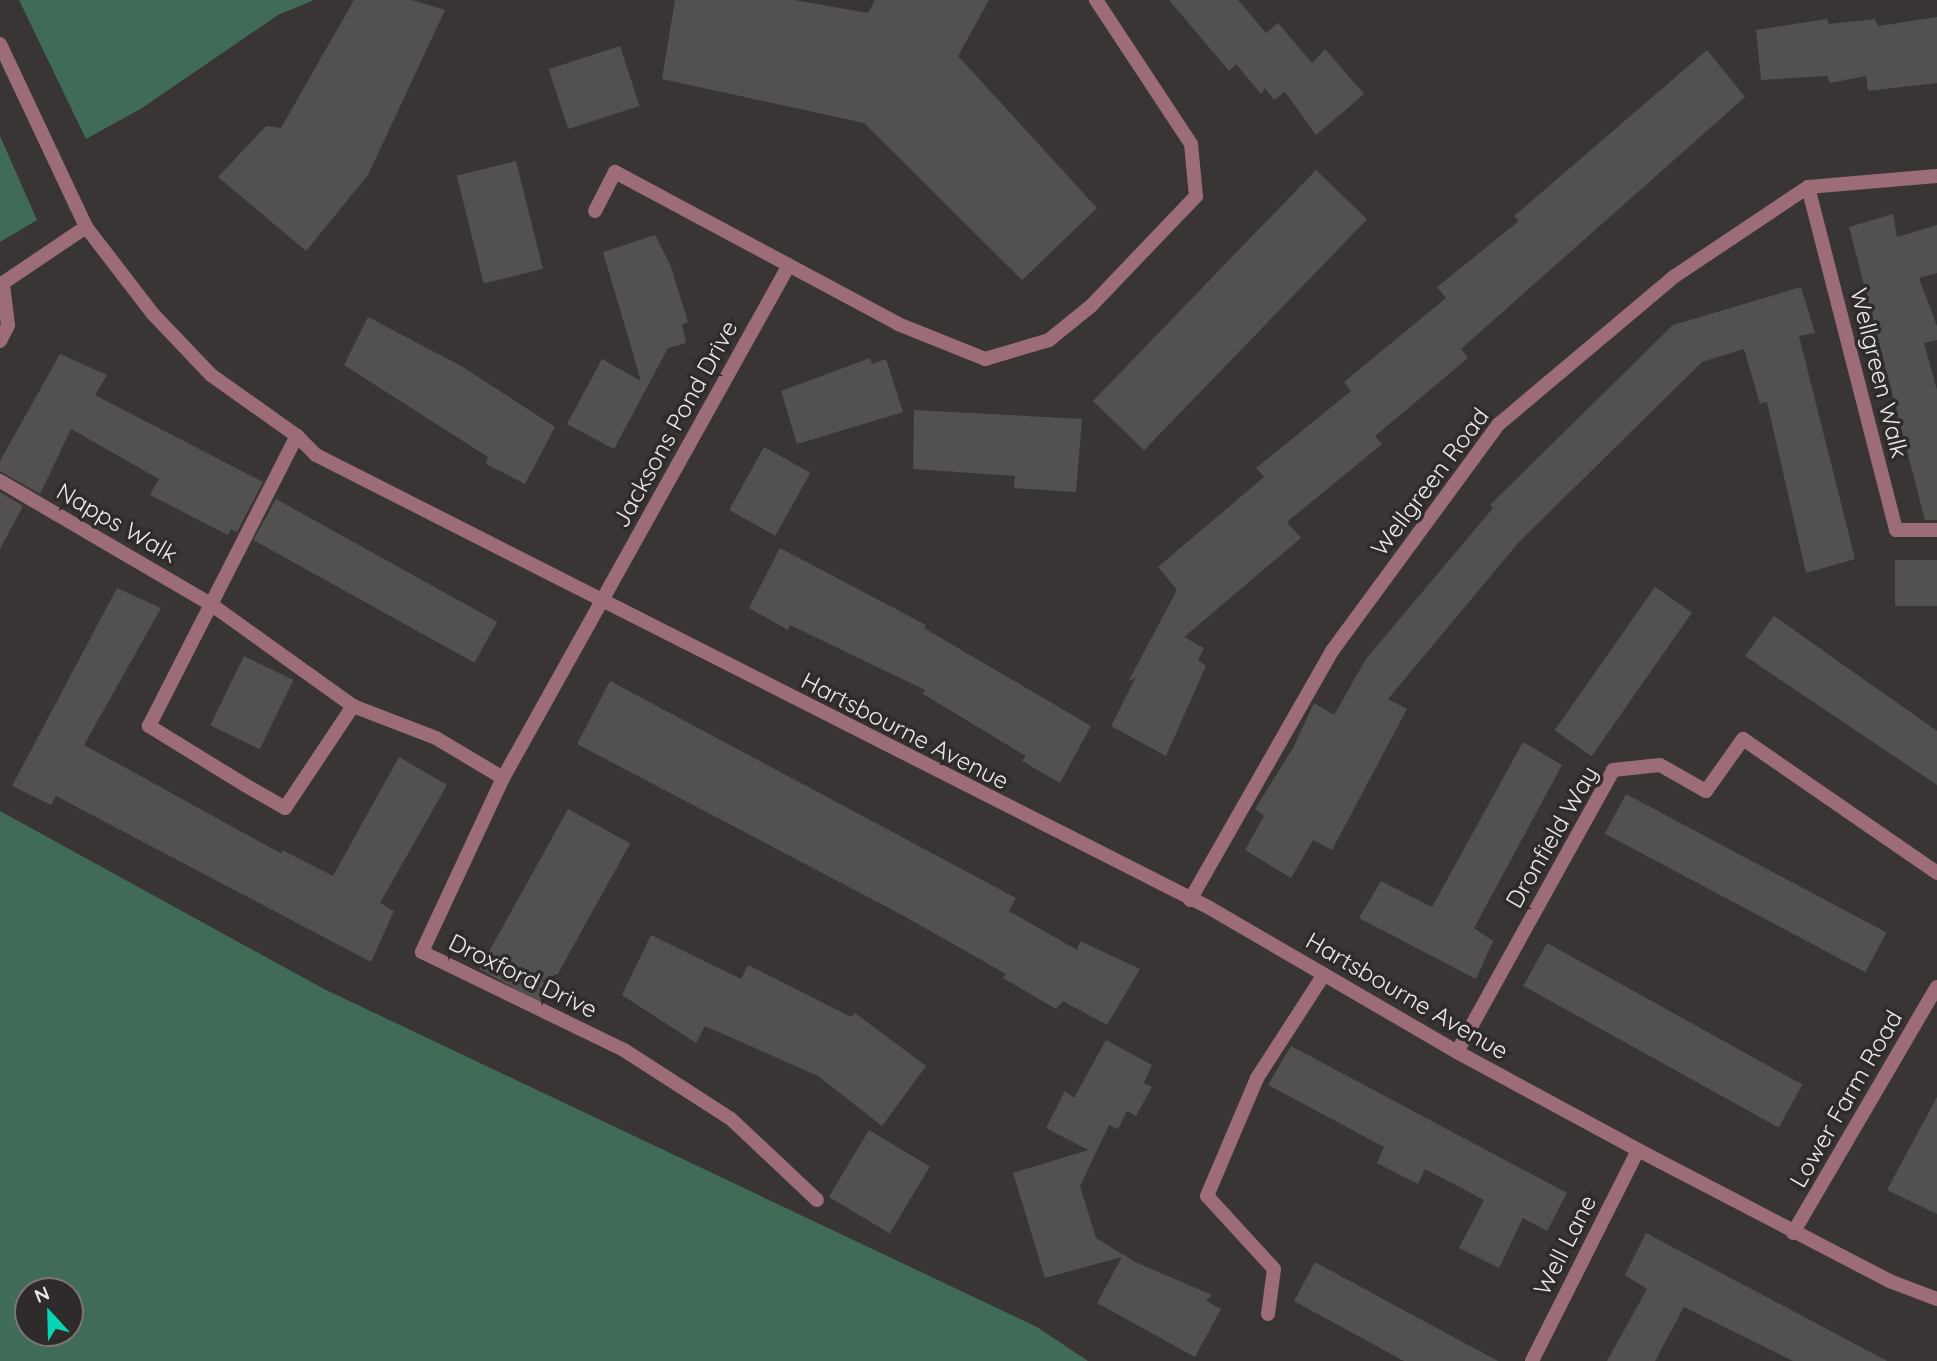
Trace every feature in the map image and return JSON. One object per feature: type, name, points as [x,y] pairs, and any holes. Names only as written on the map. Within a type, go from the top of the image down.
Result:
[{"type":"street","points":[[595,211],[615,172],[898,324],[985,359],[1049,340],[1091,306],[1196,195],[1191,144],[1096,0]]},
{"type":"street","name":"Hartsbourne Avenue","points":[[0,44],[86,228],[153,314],[211,374],[297,436],[316,455],[602,604],[1190,900],[1457,1052],[1793,1233],[1892,1282],[1937,1299]]},
{"type":"street","name":"Wellgreen Road","points":[[1190,900],[1332,651],[1499,424],[1675,276],[1808,187],[1937,177]]},
{"type":"street","name":"Wellgreen Walk","points":[[1808,187],[1896,530],[1937,530]]},
{"type":"street","points":[[0,341],[8,325],[2,285],[86,228]]},
{"type":"street","name":"Jacksons Pond Drive","points":[[602,604],[789,265]]},
{"type":"street","points":[[297,436],[149,726],[285,808],[353,706]]},
{"type":"street","name":"Napps Walk","points":[[0,481],[212,605],[353,706],[436,738],[503,778]]},
{"type":"street","name":"Droxford Drive","points":[[602,604],[503,778],[422,952],[635,1057],[731,1119],[817,1200]]},
{"type":"street","name":"Dronfield Way","points":[[1457,1052],[1613,770],[1660,765],[1706,791],[1742,739],[1937,873]]},
{"type":"street","points":[[1268,1314],[1274,1269],[1207,1196],[1257,1078],[1323,976]]},
{"type":"street","name":"Lower Farm Road","points":[[1793,1233],[1937,987]]},
{"type":"street","name":"Well Lane","points":[[1532,1361],[1638,1150]]},
{"type":"green space","points":[[19,0],[314,0],[278,15],[142,108],[86,139]]},
{"type":"green space","points":[[0,136],[37,220],[0,242]]},
{"type":"green space","points":[[0,811],[324,989],[1037,1327],[1088,1361],[0,1361]]},
{"type":"building","points":[[354,0],[412,0],[445,10],[368,175],[306,251],[218,177],[266,126],[281,128]]},
{"type":"building","points":[[675,0],[794,0],[868,13],[875,0],[989,0],[958,56],[1097,208],[1022,280],[864,123],[662,79]]},
{"type":"building","points":[[1169,0],[1238,0],[1266,33],[1278,23],[1312,63],[1325,49],[1364,94],[1316,135],[1285,92],[1274,100],[1265,88],[1261,94],[1236,64],[1229,71]]},
{"type":"building","points":[[1937,17],[1937,83],[1868,91],[1866,76],[1830,83],[1827,76],[1761,80],[1756,30],[1827,19],[1829,24],[1875,19],[1878,26]]},
{"type":"building","points":[[620,46],[639,106],[568,129],[549,69]]},
{"type":"building","points":[[1707,50],[1745,97],[1461,349],[1468,358],[1375,436],[1382,444],[1287,522],[1301,538],[1184,637],[1204,648],[1198,660],[1206,666],[1166,756],[1111,726],[1136,677],[1128,682],[1177,590],[1158,567],[1264,477],[1256,468],[1351,391],[1344,382],[1446,298],[1437,287],[1519,221],[1514,216]]},
{"type":"building","points":[[516,161],[543,269],[484,283],[457,176]]},
{"type":"building","points":[[1316,170],[1367,219],[1144,450],[1093,401]]},
{"type":"building","points":[[1893,214],[1897,237],[1937,225],[1937,273],[1919,278],[1937,326],[1937,340],[1924,343],[1937,390],[1937,520],[1925,520],[1849,227]]},
{"type":"building","points":[[655,235],[670,264],[688,322],[682,325],[686,343],[668,348],[614,449],[567,424],[602,359],[641,381],[603,252]]},
{"type":"building","points":[[1801,287],[1815,333],[1799,336],[1855,559],[1806,573],[1767,402],[1760,404],[1744,349],[1702,362],[1519,542],[1388,699],[1407,709],[1332,850],[1313,840],[1291,878],[1245,850],[1264,816],[1255,809],[1293,748],[1314,703],[1334,715],[1366,659],[1493,508],[1490,505],[1673,325]]},
{"type":"building","points":[[368,317],[463,367],[555,427],[525,484],[486,464],[488,457],[344,365]]},
{"type":"building","points":[[60,354],[107,375],[95,395],[263,482],[237,532],[231,529],[228,535],[150,495],[159,479],[71,429],[40,494],[0,471],[0,461]]},
{"type":"building","points":[[870,358],[872,364],[886,359],[903,412],[797,444],[781,391]]},
{"type":"building","points":[[914,410],[1082,419],[1076,492],[1014,488],[1015,476],[913,469]]},
{"type":"building","points":[[764,447],[810,473],[775,536],[729,510]]},
{"type":"building","points":[[0,492],[23,506],[0,549]]},
{"type":"building","points":[[276,499],[497,622],[474,663],[253,540]]},
{"type":"building","points":[[780,548],[926,625],[924,628],[1091,726],[1060,783],[1022,761],[1026,756],[923,694],[925,690],[790,625],[788,630],[749,608]]},
{"type":"building","points":[[1895,560],[1937,560],[1937,606],[1895,606]]},
{"type":"building","points":[[1655,587],[1692,613],[1591,756],[1555,730]]},
{"type":"building","points":[[117,588],[161,608],[84,745],[282,854],[282,850],[333,876],[399,757],[447,785],[380,903],[394,911],[371,962],[56,796],[51,805],[12,786]]},
{"type":"building","points":[[1774,616],[1937,731],[1937,785],[1745,656]]},
{"type":"building","points":[[244,656],[293,680],[260,749],[210,725]]},
{"type":"building","points":[[610,681],[1016,898],[1009,911],[1077,950],[1080,941],[1140,969],[1107,1025],[1063,1001],[1056,1009],[1003,978],[1006,974],[904,916],[577,744]]},
{"type":"building","points":[[1523,742],[1562,765],[1474,928],[1493,941],[1476,979],[1359,918],[1381,881],[1432,907]]},
{"type":"building","points":[[1626,794],[1886,932],[1865,972],[1605,834]]},
{"type":"building","points":[[568,809],[630,843],[541,1003],[479,969]]},
{"type":"building","points":[[651,935],[741,979],[748,965],[851,1017],[855,1013],[926,1066],[882,1126],[818,1076],[705,1026],[696,1043],[622,995]]},
{"type":"building","points":[[1547,943],[1802,1085],[1779,1127],[1523,986]]},
{"type":"building","points":[[1106,1040],[1152,1065],[1144,1083],[1152,1087],[1136,1116],[1127,1111],[1118,1129],[1109,1125],[1080,1186],[1096,1238],[1135,1262],[1212,1295],[1206,1301],[1221,1309],[1195,1357],[1097,1303],[1122,1257],[1045,1278],[1013,1173],[1088,1150],[1046,1128],[1065,1091],[1074,1098]]},
{"type":"building","points":[[1291,1046],[1567,1193],[1547,1231],[1523,1218],[1499,1268],[1459,1248],[1484,1200],[1425,1169],[1418,1184],[1377,1163],[1384,1147],[1268,1085]]},
{"type":"building","points":[[1937,1097],[1937,1214],[1887,1190]]},
{"type":"building","points":[[869,1130],[930,1167],[890,1233],[829,1197]]},
{"type":"building","points":[[1646,1233],[1887,1361],[1793,1361],[1684,1307],[1655,1361],[1607,1361],[1647,1289],[1625,1275]]},
{"type":"building","points":[[1315,1262],[1498,1361],[1404,1361],[1294,1301]]}]
